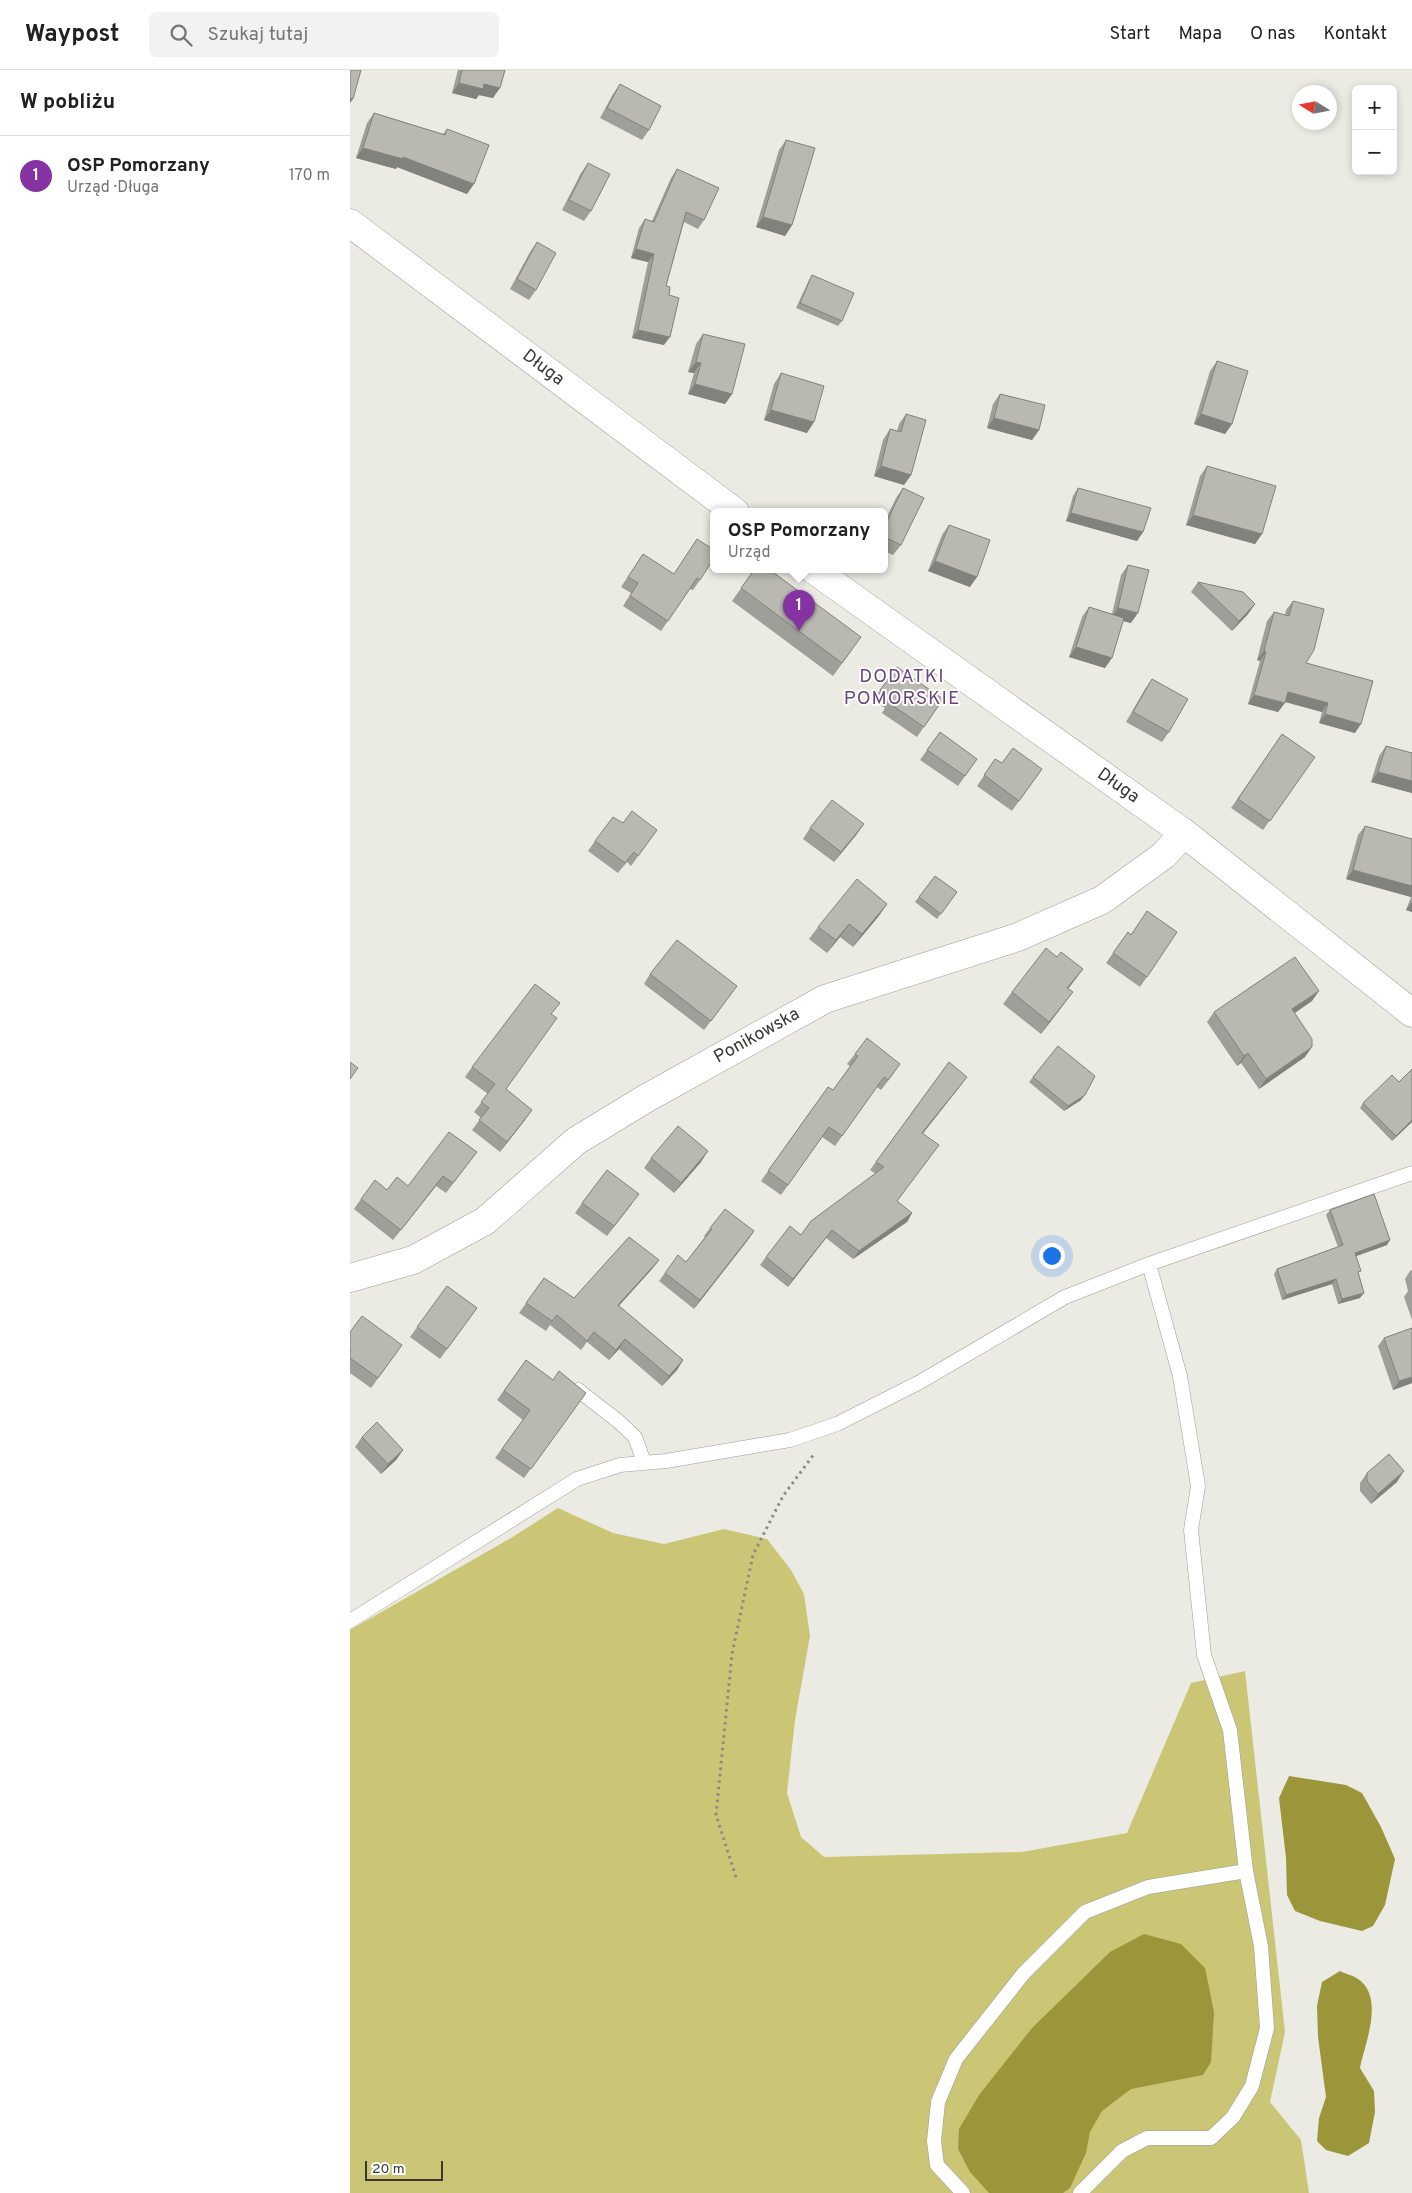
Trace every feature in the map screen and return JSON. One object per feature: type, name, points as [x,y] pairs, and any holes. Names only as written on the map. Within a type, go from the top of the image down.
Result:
[{"type":"street","name":"Długa","points":[[350,223],[731,508]]},
{"type":"street","name":"Długa","points":[[818,573],[1184,833],[1412,1013]]},
{"type":"street","name":"Ponikowska","points":[[350,1278],[413,1260],[485,1221],[576,1141],[645,1099],[825,998],[1018,937],[1102,900],[1164,855],[1184,833]]},
{"type":"lane","points":[[350,1621],[577,1479],[620,1465],[666,1461],[790,1440],[837,1424],[920,1382],[1065,1296],[1149,1264],[1412,1173]]},
{"type":"lane","points":[[1080,2193],[1122,2150],[1147,2138],[1211,2138],[1233,2117],[1252,2086],[1266,2028],[1261,1946],[1246,1871],[1230,1730],[1204,1655],[1191,1530],[1198,1486],[1180,1376],[1149,1264]]},
{"type":"lane","points":[[578,1390],[618,1420],[635,1436],[644,1462]]},
{"type":"lane","points":[[963,2193],[937,2165],[934,2140],[938,2102],[956,2059],[1023,1974],[1085,1912],[1148,1887],[1246,1871]]},
{"type":"path","points":[[736,1877],[716,1815],[732,1654],[753,1555],[783,1496],[837,1424]]},
{"type":"shaded area","points":[[558,1508],[613,1533],[664,1544],[724,1529],[767,1539],[791,1570],[804,1594],[810,1636],[795,1720],[787,1793],[801,1837],[824,1857],[1022,1852],[1127,1833],[1191,1683],[1245,1671],[1285,2032],[1270,2102],[1301,2140],[1309,2193],[350,2193],[350,1630],[511,1538]]},
{"type":"shaded area","points":[[1289,1776],[1346,1785],[1362,1793],[1381,1827],[1395,1859],[1385,1905],[1373,1926],[1362,1931],[1320,1921],[1295,1911],[1287,1895],[1286,1858],[1279,1798]]},
{"type":"shaded area","points":[[1144,1934],[1181,1944],[1205,1968],[1214,2012],[1211,2062],[1203,2075],[1131,2089],[1102,2111],[1090,2132],[1086,2153],[1070,2188],[1063,2193],[989,2193],[970,2172],[958,2149],[959,2129],[979,2095],[1032,2028],[1110,1952]]},
{"type":"shaded area","points":[[1340,1971],[1356,1978],[1366,1987],[1372,2008],[1369,2034],[1360,2068],[1374,2091],[1375,2112],[1369,2143],[1348,2156],[1326,2150],[1317,2141],[1319,2118],[1326,2097],[1318,2037],[1317,2006],[1322,1982]]},
{"type":"building","points":[[350,70],[361,70],[353,99],[350,98]]},
{"type":"building","points":[[462,70],[505,70],[500,88],[484,84],[483,89],[459,83]]},
{"type":"building","points":[[620,84],[661,106],[649,130],[607,108]]},
{"type":"building","points":[[374,113],[445,135],[447,129],[489,145],[474,184],[403,157],[403,159],[363,148]]},
{"type":"building","points":[[786,140],[815,148],[792,225],[763,217]]},
{"type":"building","points":[[588,163],[610,174],[591,211],[569,200]]},
{"type":"building","points":[[677,169],[719,188],[704,220],[686,212],[666,286],[670,287],[669,295],[679,298],[670,337],[638,330],[654,254],[636,249],[645,219],[654,222]]},
{"type":"building","points":[[537,242],[556,253],[536,290],[517,279]]},
{"type":"building","points":[[812,275],[854,293],[842,321],[800,303]]},
{"type":"building","points":[[703,334],[745,344],[732,394],[695,384],[701,363],[696,362]]},
{"type":"building","points":[[1217,361],[1248,371],[1232,424],[1201,414]]},
{"type":"building","points":[[781,373],[824,386],[814,422],[771,410]]},
{"type":"building","points":[[1000,394],[1045,405],[1039,430],[994,418]]},
{"type":"building","points":[[906,414],[926,420],[911,475],[881,466],[890,429],[901,432]]},
{"type":"building","points":[[1207,466],[1276,486],[1262,534],[1193,515]]},
{"type":"building","points":[[903,488],[924,498],[901,545],[888,539],[888,519]]},
{"type":"building","points":[[1078,488],[1151,508],[1143,532],[1071,513]]},
{"type":"building","points":[[949,525],[990,540],[977,577],[935,561]]},
{"type":"building","points":[[697,539],[710,547],[710,564],[700,580],[697,578],[668,621],[630,596],[638,583],[628,577],[643,554],[674,574]]},
{"type":"building","points":[[1128,565],[1149,570],[1138,613],[1118,608]]},
{"type":"building","points":[[752,573],[774,573],[861,637],[842,663],[741,588]]},
{"type":"building","points":[[1198,582],[1243,592],[1255,604],[1239,621]]},
{"type":"building","points":[[1293,601],[1324,609],[1314,650],[1306,663],[1373,681],[1361,724],[1325,714],[1328,703],[1288,692],[1285,703],[1254,695],[1266,652],[1264,651],[1274,612],[1289,616]]},
{"type":"building","points":[[1089,607],[1124,618],[1112,658],[1076,647]]},
{"type":"building","points":[[897,667],[943,699],[924,727],[889,703],[892,698],[880,690]]},
{"type":"building","points":[[1152,679],[1188,699],[1169,732],[1133,712]]},
{"type":"building","points":[[940,732],[977,759],[965,776],[927,750]]},
{"type":"building","points":[[1282,734],[1315,757],[1270,821],[1238,799]]},
{"type":"building","points":[[1386,746],[1412,753],[1412,781],[1378,772]]},
{"type":"building","points":[[1013,748],[1042,769],[1019,801],[984,775],[995,759],[1002,763]]},
{"type":"building","points":[[832,800],[864,824],[841,852],[810,828]]},
{"type":"building","points":[[632,811],[657,830],[638,856],[634,852],[625,863],[595,841],[613,817],[623,823]]},
{"type":"building","points":[[1365,826],[1412,839],[1412,886],[1353,870]]},
{"type":"building","points":[[935,876],[957,892],[941,914],[919,897]]},
{"type":"building","points":[[857,879],[887,904],[862,934],[849,924],[836,940],[818,927]]},
{"type":"building","points":[[1147,911],[1177,932],[1147,977],[1113,953],[1128,932],[1131,935]]},
{"type":"building","points":[[677,940],[737,986],[711,1021],[650,974]]},
{"type":"building","points":[[1046,948],[1057,957],[1061,952],[1083,969],[1067,988],[1073,992],[1049,1022],[1012,992]]},
{"type":"building","points":[[1295,957],[1319,991],[1292,1009],[1312,1039],[1312,1047],[1266,1079],[1248,1053],[1244,1056],[1214,1012]]},
{"type":"building","points":[[535,984],[560,1003],[551,1014],[557,1018],[506,1089],[532,1110],[507,1142],[479,1120],[489,1108],[481,1102],[495,1084],[472,1067]]},
{"type":"building","points":[[867,1038],[900,1064],[888,1080],[884,1077],[842,1136],[829,1127],[788,1185],[768,1171],[828,1087],[833,1090],[858,1056],[855,1054]]},
{"type":"building","points":[[1058,1046],[1095,1076],[1085,1095],[1068,1106],[1033,1077]]},
{"type":"building","points":[[350,1062],[358,1068],[350,1079]]},
{"type":"building","points":[[949,1062],[967,1077],[922,1133],[939,1145],[897,1201],[912,1213],[859,1251],[832,1230],[793,1279],[766,1257],[790,1226],[801,1235],[811,1221],[884,1167],[876,1162]]},
{"type":"building","points":[[1412,1069],[1412,1120],[1396,1136],[1363,1103],[1392,1075],[1399,1082]]},
{"type":"building","points":[[678,1126],[708,1151],[681,1183],[651,1158]]},
{"type":"building","points":[[449,1132],[477,1152],[453,1183],[443,1176],[401,1230],[361,1199],[375,1180],[387,1190],[397,1177],[408,1186]]},
{"type":"building","points":[[607,1170],[639,1194],[614,1226],[582,1203]]},
{"type":"building","points":[[1374,1194],[1390,1240],[1355,1253],[1361,1271],[1358,1272],[1364,1293],[1342,1299],[1336,1279],[1286,1295],[1277,1269],[1343,1245],[1330,1210]]},
{"type":"building","points":[[725,1209],[754,1231],[700,1300],[665,1273],[678,1255],[686,1262]]},
{"type":"building","points":[[629,1237],[659,1260],[618,1305],[683,1360],[669,1376],[625,1339],[616,1350],[594,1332],[587,1341],[557,1315],[552,1321],[526,1303],[544,1278],[574,1298]]},
{"type":"building","points":[[447,1286],[477,1308],[447,1349],[417,1327]]},
{"type":"building","points":[[362,1316],[402,1345],[378,1378],[350,1358],[350,1332]]},
{"type":"building","points":[[1412,1328],[1412,1377],[1399,1381],[1384,1338]]},
{"type":"building","points":[[526,1360],[553,1380],[559,1371],[586,1393],[531,1469],[502,1449],[530,1410],[504,1391]]},
{"type":"building","points":[[377,1422],[403,1450],[388,1464],[362,1437]]},
{"type":"building","points":[[1389,1454],[1404,1471],[1378,1494],[1367,1481],[1367,1473]]},
{"type":"place","name":"OSP Pomorzany","points":[[799,631]]},
{"type":"district","name":"DODATKI POMORSKIE","points":[[902,688]]}]
